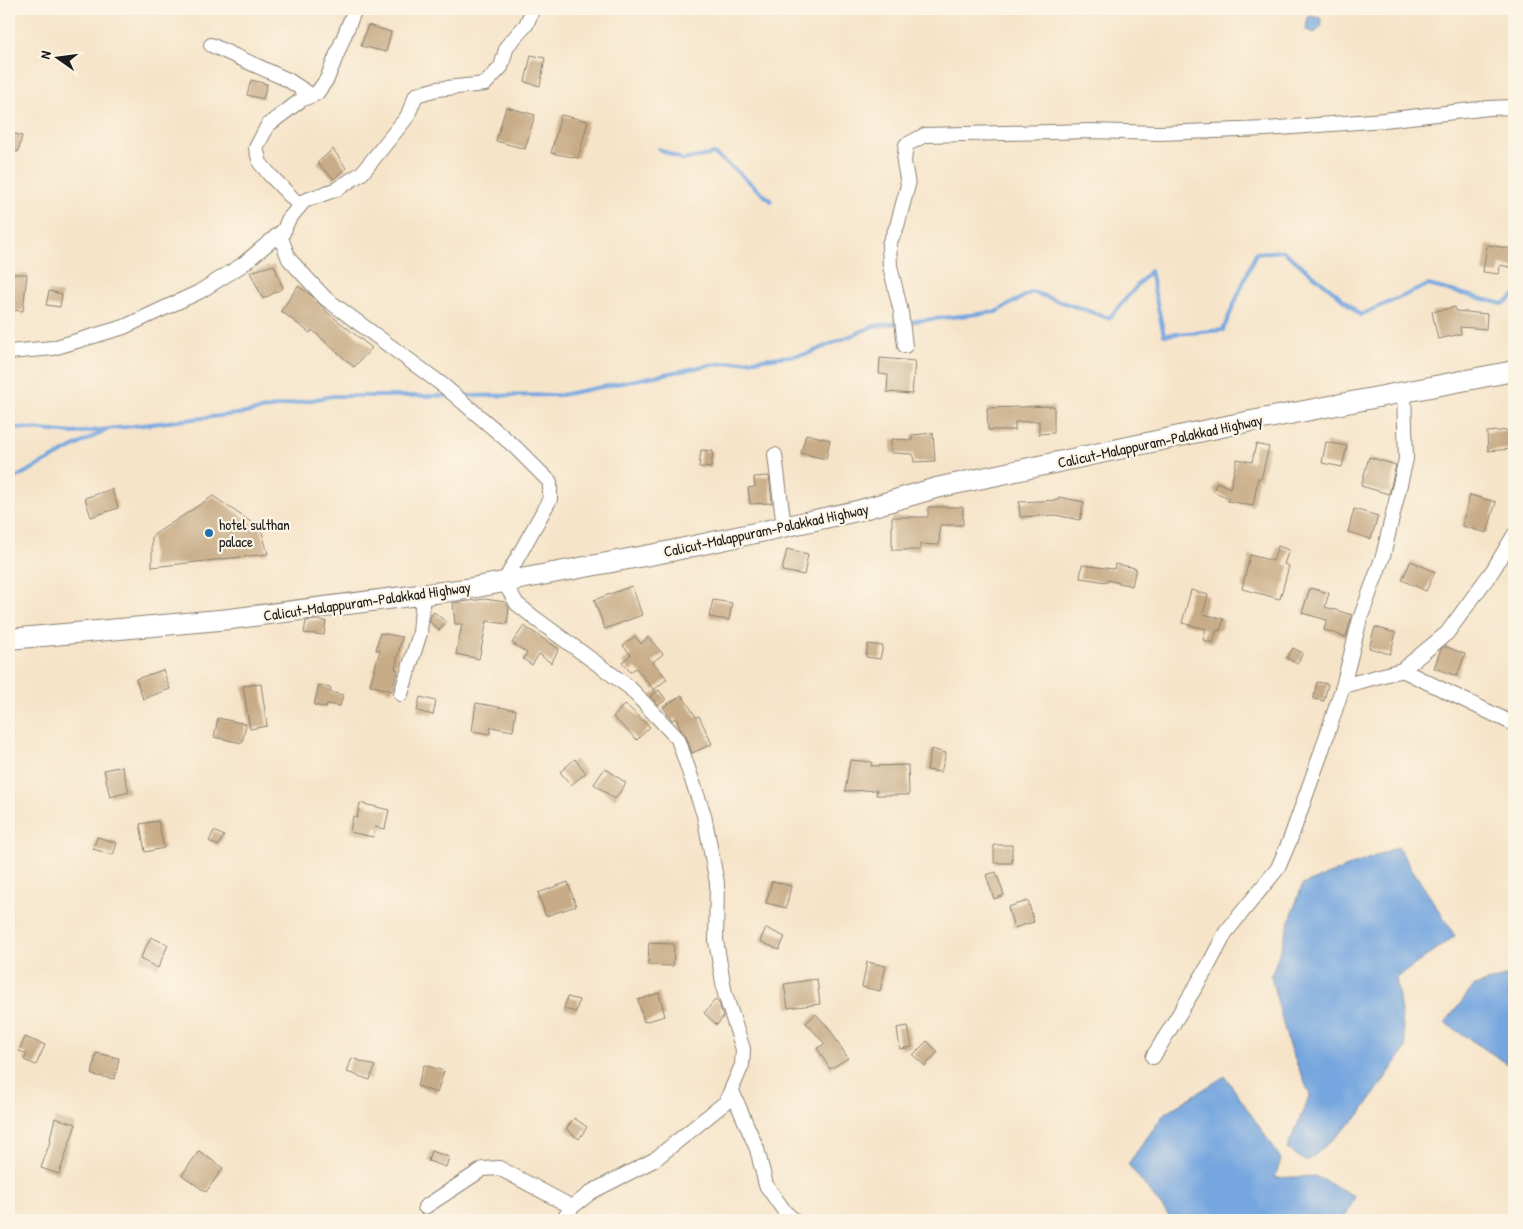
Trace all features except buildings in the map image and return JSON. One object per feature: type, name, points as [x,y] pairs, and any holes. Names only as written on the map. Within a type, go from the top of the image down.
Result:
[{"type":"highway","name":"Calicut-Malappuram-Palakkad Highway","points":[[9,639],[230,619],[423,595],[504,582],[666,552],[784,527],[857,511],[936,488],[1231,425],[1514,371]]},
{"type":"street","points":[[300,206],[260,163],[256,148],[268,125],[301,100],[317,93],[327,79],[355,9]]},
{"type":"street","points":[[533,9],[526,25],[507,46],[501,67],[485,84],[437,89],[416,96],[407,118],[362,173],[337,189],[304,201],[288,220],[281,238],[289,259],[325,298],[444,386],[515,447],[550,482],[550,499],[504,582],[517,604],[629,687],[678,739],[704,815],[717,883],[716,942],[725,994],[743,1050],[742,1065],[726,1102],[654,1160],[593,1191],[572,1207],[563,1220]]},
{"type":"street","points":[[212,45],[288,80],[311,95]]},
{"type":"street","points":[[904,340],[901,312],[890,266],[889,244],[908,185],[904,162],[906,145],[925,136],[1092,131],[1159,133],[1266,128],[1384,120],[1514,107]]},
{"type":"street","points":[[9,352],[53,348],[124,327],[199,292],[242,265],[285,229]]},
{"type":"street","points":[[1153,1057],[1207,968],[1226,932],[1278,868],[1300,812],[1343,686],[1360,619],[1383,556],[1406,459],[1404,392]]},
{"type":"street","points":[[775,455],[784,527]]},
{"type":"street","points":[[1343,686],[1402,670],[1447,633],[1492,570],[1514,535]]},
{"type":"street","points":[[401,694],[420,633],[423,595]]},
{"type":"street","points":[[1402,670],[1514,724]]},
{"type":"street","points":[[732,1091],[757,1149],[766,1185],[785,1212],[794,1220]]},
{"type":"street","points":[[425,1207],[483,1169],[500,1168],[572,1207]]},
{"type":"water","points":[[1308,16],[1321,18],[1322,26],[1315,33],[1306,30]]},
{"type":"water","points":[[1398,847],[1455,936],[1396,978],[1406,1048],[1359,1116],[1307,1162],[1287,1149],[1310,1095],[1289,1046],[1271,977],[1302,885]]},
{"type":"water","points":[[1514,974],[1514,1068],[1445,1023],[1474,986]]},
{"type":"water","points":[[1225,1076],[1281,1159],[1275,1178],[1315,1176],[1355,1196],[1344,1220],[1172,1220],[1128,1164],[1164,1114]]},
{"type":"waterway","points":[[659,149],[683,160],[714,154],[771,201]]},
{"type":"waterway","points":[[906,322],[996,312],[1032,292],[1109,318],[1150,271],[1164,335],[1223,330],[1256,253],[1283,251],[1360,315],[1428,285],[1503,304],[1514,296]]},
{"type":"waterway","points":[[460,396],[561,395],[710,365],[807,354],[874,326],[899,323]]},
{"type":"waterway","points":[[9,427],[74,433],[245,413],[332,396],[448,396]]},
{"type":"waterway","points":[[9,481],[104,431]]},
{"type":"place","name":"hotel sulthan palace","points":[[209,533]]}]
